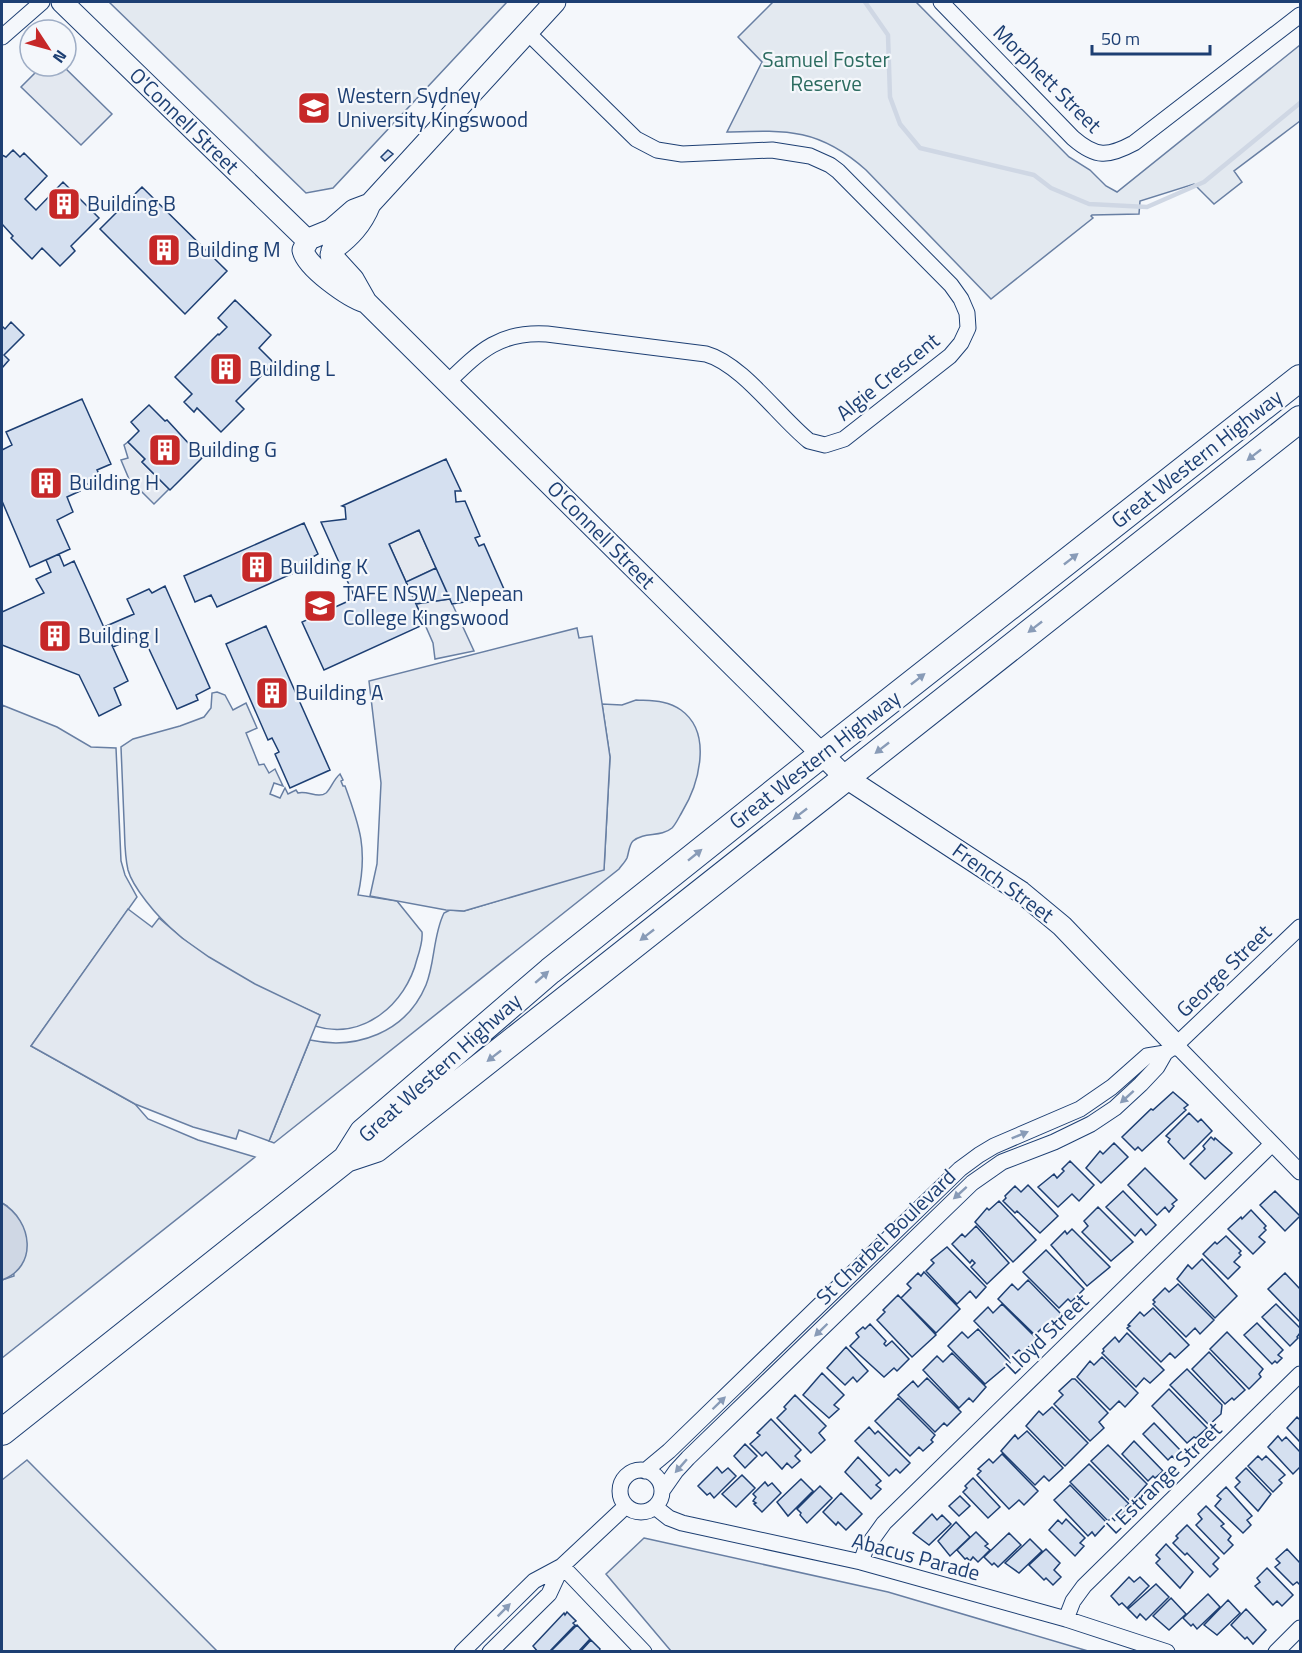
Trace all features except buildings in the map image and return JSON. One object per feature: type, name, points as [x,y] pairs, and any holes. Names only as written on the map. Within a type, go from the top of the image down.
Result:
[{"type":"highway","name":"Great Western Highway","points":[[835,767],[1300,378]]},
{"type":"highway","name":"Great Western Highway","points":[[2,1432],[346,1159],[363,1132],[550,971],[835,767],[1300,419]]},
{"type":"street","points":[[2,37],[42,2]]},
{"type":"street","name":"O'Connell Street","points":[[62,2],[322,245],[353,279],[366,302],[835,767]]},
{"type":"street","points":[[322,245],[346,240],[363,220],[370,204],[555,2]]},
{"type":"street","name":"Morphett Street","points":[[941,2],[1073,138],[1091,151],[1103,154],[1118,151],[1134,143],[1300,15]]},
{"type":"street","name":"Algie Crescent","points":[[447,383],[487,347],[506,338],[528,333],[706,354],[718,358],[736,371],[809,441],[825,446],[844,439],[950,356],[961,343],[968,328],[967,313],[957,292],[859,191],[830,165],[810,156],[772,150],[670,153],[647,146],[622,127],[527,32]]},
{"type":"street","name":"O'Connell Street","points":[[322,245],[323,264],[312,264],[344,291],[366,302]]},
{"type":"street","name":"French Street","points":[[835,767],[1022,892],[1062,926],[1170,1049]]},
{"type":"street","name":"George Street","points":[[1170,1049],[1300,927]]},
{"type":"street","points":[[1170,1049],[1300,1172]]},
{"type":"street","name":"St Charbel Boulevard","points":[[645,1471],[669,1451],[960,1170],[994,1146],[1080,1109],[1112,1087],[1146,1056],[1170,1049]]},
{"type":"street","name":"St Charbel Boulevard","points":[[662,1491],[688,1458],[972,1183],[1002,1162],[1054,1142],[1091,1124],[1115,1108],[1157,1067],[1170,1049]]},
{"type":"street","name":"Lloyd Street","points":[[861,1562],[874,1534],[884,1523],[1272,1144]]},
{"type":"street","name":"L'Estrange Street","points":[[1066,1619],[1073,1601],[1084,1586],[1300,1374]]},
{"type":"street","points":[[645,1471],[651,1472],[659,1480],[662,1491],[659,1503],[644,1513],[631,1510],[626,1506],[620,1494],[622,1481],[632,1472],[645,1471]]},
{"type":"street","points":[[462,1652],[534,1581],[562,1566],[626,1506]]},
{"type":"street","name":"Abacus Parade","points":[[655,1507],[669,1518],[682,1522],[861,1562],[1066,1619],[1167,1652]]},
{"type":"street","points":[[490,1652],[549,1594],[562,1566]]},
{"type":"street","points":[[562,1566],[644,1652]]},
{"type":"street","points":[[1276,1652],[1300,1628]]},
{"type":"green space","name":"Western Sydney University Kingswood","points":[[109,2],[507,2],[333,188],[306,193]]},
{"type":"green space","name":"Samuel Foster Reserve","points":[[773,2],[916,2],[1069,157],[1090,170],[1106,186],[1117,192],[1300,45],[1300,121],[1234,171],[1242,182],[1214,204],[1194,184],[1140,201],[1139,214],[1092,215],[1093,218],[991,299],[866,170],[849,156],[833,146],[801,134],[767,131],[727,132],[762,62],[738,37]]},
{"type":"green space","points":[[212,693],[225,695],[233,710],[246,703],[257,728],[246,733],[259,765],[264,764],[269,773],[275,769],[283,786],[274,783],[270,794],[280,798],[285,788],[288,794],[296,790],[298,793],[323,795],[340,774],[355,814],[361,839],[362,865],[358,895],[397,901],[422,932],[418,956],[403,991],[380,1015],[365,1023],[350,1028],[333,1029],[315,1026],[320,1015],[249,982],[203,954],[182,938],[146,901],[131,878],[125,851],[121,747],[133,739],[204,717],[211,708]]},
{"type":"green space","points":[[636,700],[660,702],[676,707],[691,720],[697,732],[700,745],[698,773],[688,801],[673,826],[663,833],[642,836],[633,841],[627,858],[619,869],[274,1143],[269,1141],[310,1040],[345,1042],[362,1040],[393,1026],[417,1002],[429,976],[438,930],[444,913],[450,910],[464,911],[604,869],[610,757],[602,704],[622,705]]},
{"type":"green space","points":[[2,705],[57,727],[91,747],[116,748],[121,861],[125,875],[137,897],[31,1046],[135,1104],[148,1119],[198,1140],[255,1157],[2,1358],[2,1280],[14,1276],[7,1206],[2,1203]]},
{"type":"green space","points":[[27,1460],[217,1651],[2,1651],[2,1480]]},
{"type":"green space","points":[[644,1538],[888,1592],[1088,1651],[671,1651],[606,1574]]},
{"type":"shaded area","points":[[30,78],[75,78],[112,114],[81,145],[21,87]]},
{"type":"shaded area","points":[[128,442],[145,459],[142,462],[169,489],[154,504],[129,479],[121,460],[128,458],[124,445]]},
{"type":"shaded area","points":[[419,530],[436,568],[406,582],[389,544]]},
{"type":"shaded area","points":[[450,599],[474,651],[435,659],[433,643],[416,604]]},
{"type":"shaded area","points":[[577,628],[579,638],[592,636],[610,757],[604,870],[464,911],[446,910],[370,896],[377,864],[381,783],[369,681]]},
{"type":"shaded area","points":[[128,909],[152,927],[159,918],[209,957],[255,984],[320,1015],[269,1141],[239,1130],[236,1139],[193,1127],[135,1104],[31,1046]]},
{"type":"shaded area","points":[[2,1203],[20,1221],[27,1243],[22,1265],[14,1274],[2,1280]]},
{"type":"waterway","points":[[865,2],[888,35],[890,97],[900,124],[920,148],[1034,175],[1051,188],[1089,204],[1147,207],[1204,182],[1300,103]]},
{"type":"place","name":"Western Sydney University Kingswood","points":[[314,108]]},
{"type":"place","name":"Building B","points":[[64,204]]},
{"type":"place","name":"Building M","points":[[164,250]]},
{"type":"place","name":"Building L","points":[[226,369]]},
{"type":"place","name":"Building G","points":[[165,450]]},
{"type":"place","name":"Building H","points":[[46,483]]},
{"type":"place","name":"Building K","points":[[257,567]]},
{"type":"place","name":"TAFE NSW - Nepean College Kingswood","points":[[320,606]]},
{"type":"place","name":"Building I","points":[[55,636]]},
{"type":"place","name":"Building A","points":[[272,693]]}]
